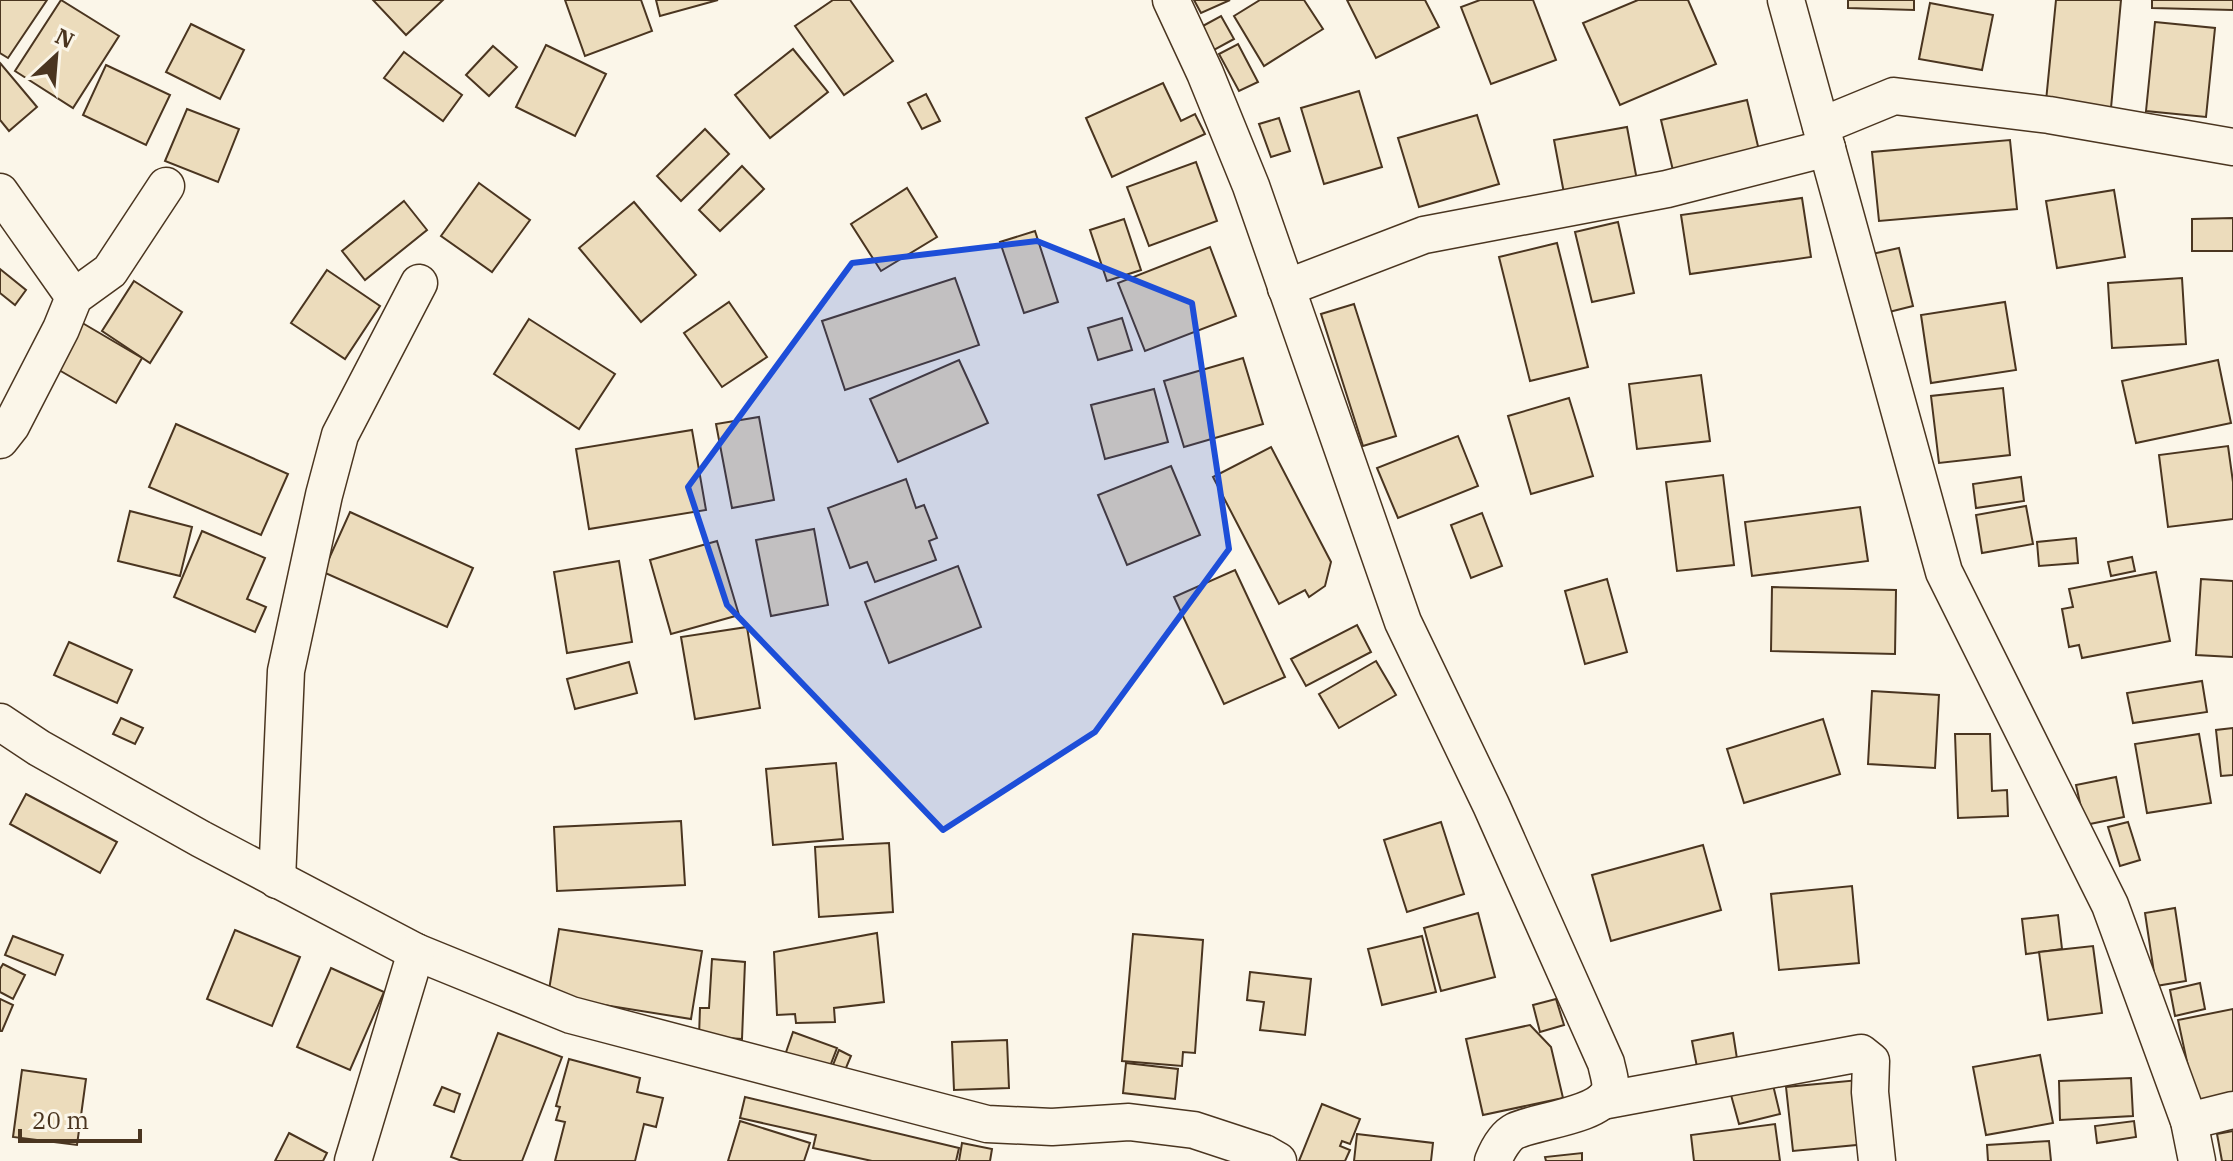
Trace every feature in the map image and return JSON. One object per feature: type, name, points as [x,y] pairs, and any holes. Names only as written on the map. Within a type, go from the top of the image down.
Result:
[{"type":"street","points":[[1171,0],[1251,186],[1403,622],[1491,805],[1606,1063],[1611,1085],[1609,1094],[1602,1101]]},
{"type":"street","points":[[1786,0],[1944,572],[2110,905],[2189,1121],[2197,1161]]},
{"type":"street","points":[[1286,288],[1424,235],[1667,189],[1824,137],[1894,96],[2049,115],[2233,147]]},
{"type":"street","points":[[0,440],[25,399],[74,297],[110,271],[166,186]]},
{"type":"street","points":[[0,192],[74,297]]},
{"type":"street","points":[[277,880],[286,671],[324,495],[340,435],[419,283]]},
{"type":"street","points":[[0,722],[39,748],[277,880],[416,952],[571,1015],[987,1124],[1052,1127],[1129,1122],[1194,1130],[1212,1150],[1264,1153],[1278,1161]]},
{"type":"street","points":[[353,1161],[416,952]]},
{"type":"street","points":[[1493,1161],[1498,1149],[1513,1132],[1558,1121],[1602,1101],[1861,1053],[1871,1061],[1870,1092],[1877,1161]]},
{"type":"street","points":[[2189,1121],[2233,1110]]},
{"type":"highlighted area","points":[[1037,241],[1192,303],[1229,549],[1095,732],[943,830],[727,605],[688,487],[852,263]]},
{"type":"building","points":[[0,0],[47,0],[8,58],[0,53]]},
{"type":"building","points":[[61,0],[119,36],[73,108],[15,71]]},
{"type":"building","points":[[373,0],[443,0],[406,35]]},
{"type":"building","points":[[565,0],[641,0],[652,31],[585,56]]},
{"type":"building","points":[[656,0],[718,0],[660,16]]},
{"type":"building","points":[[833,0],[850,0],[893,61],[844,95],[795,26]]},
{"type":"building","points":[[1194,0],[1230,0],[1201,13]]},
{"type":"building","points":[[1260,0],[1304,0],[1323,29],[1264,66],[1234,16]]},
{"type":"building","points":[[1347,0],[1425,0],[1439,27],[1376,58]]},
{"type":"building","points":[[1480,0],[1533,0],[1556,60],[1491,84],[1461,7]]},
{"type":"building","points":[[1638,0],[1688,0],[1716,64],[1620,105],[1583,23]]},
{"type":"building","points":[[1848,0],[1914,0],[1914,10],[1848,8]]},
{"type":"building","points":[[2056,0],[2121,0],[2111,108],[2046,101]]},
{"type":"building","points":[[2152,0],[2233,0],[2233,10],[2152,8]]},
{"type":"building","points":[[1930,3],[1993,15],[1982,70],[1919,59]]},
{"type":"building","points":[[1221,16],[1234,39],[1214,50],[1201,27]]},
{"type":"building","points":[[2155,22],[2215,28],[2206,117],[2146,111]]},
{"type":"building","points":[[191,24],[244,50],[220,99],[166,72]]},
{"type":"building","points":[[1238,44],[1258,82],[1239,91],[1219,54]]},
{"type":"building","points":[[546,45],[606,74],[575,136],[516,107]]},
{"type":"building","points":[[493,46],[517,67],[489,96],[466,75]]},
{"type":"building","points":[[793,49],[828,92],[770,138],[735,95]]},
{"type":"building","points":[[404,52],[462,95],[443,121],[384,78]]},
{"type":"building","points":[[0,63],[37,107],[9,131],[0,120]]},
{"type":"building","points":[[106,65],[170,95],[146,145],[83,115]]},
{"type":"building","points":[[1163,83],[1181,121],[1195,114],[1205,134],[1112,177],[1086,118]]},
{"type":"building","points":[[1359,91],[1382,167],[1324,184],[1301,108]]},
{"type":"building","points":[[926,94],[940,121],[922,129],[908,103]]},
{"type":"building","points":[[1747,100],[1762,163],[1676,183],[1661,120]]},
{"type":"building","points":[[187,109],[239,129],[218,182],[165,161]]},
{"type":"building","points":[[1477,115],[1499,184],[1419,207],[1398,138]]},
{"type":"building","points":[[1279,118],[1290,151],[1271,157],[1259,124]]},
{"type":"building","points":[[1627,127],[1639,191],[1566,204],[1554,140]]},
{"type":"building","points":[[705,129],[729,154],[681,201],[657,176]]},
{"type":"building","points":[[2010,140],[2017,209],[1879,221],[1872,152]]},
{"type":"building","points":[[1196,162],[1217,221],[1149,246],[1127,187]]},
{"type":"building","points":[[742,166],[764,189],[720,231],[699,210]]},
{"type":"building","points":[[479,183],[530,220],[492,272],[441,236]]},
{"type":"building","points":[[907,188],[937,237],[881,271],[851,224]]},
{"type":"building","points":[[2114,190],[2125,257],[2057,268],[2046,201]]},
{"type":"building","points":[[1802,198],[1811,257],[1690,274],[1681,215]]},
{"type":"building","points":[[404,201],[427,230],[365,280],[342,251]]},
{"type":"building","points":[[634,202],[696,275],[641,322],[579,248]]},
{"type":"building","points":[[2233,218],[2233,251],[2192,251],[2192,219]]},
{"type":"building","points":[[1124,219],[1141,270],[1107,281],[1090,230]]},
{"type":"building","points":[[1618,222],[1634,293],[1592,302],[1575,232]]},
{"type":"building","points":[[1035,231],[1058,302],[1024,313],[1000,242]]},
{"type":"building","points":[[1557,243],[1588,367],[1530,381],[1499,257]]},
{"type":"building","points":[[1210,247],[1236,316],[1145,351],[1118,283]]},
{"type":"building","points":[[1899,248],[1913,306],[1885,313],[1872,254]]},
{"type":"building","points":[[0,269],[26,290],[15,305],[0,293]]},
{"type":"building","points":[[327,270],[380,306],[345,359],[291,323]]},
{"type":"building","points":[[955,278],[979,345],[845,390],[822,321]]},
{"type":"building","points":[[2182,278],[2186,344],[2112,348],[2108,283]]},
{"type":"building","points":[[134,281],[182,312],[150,363],[102,331]]},
{"type":"building","points":[[729,302],[767,357],[722,387],[684,333]]},
{"type":"building","points":[[2005,302],[2016,370],[1931,383],[1921,315]]},
{"type":"building","points":[[1354,304],[1396,436],[1363,446],[1321,314]]},
{"type":"building","points":[[1122,318],[1132,350],[1098,360],[1088,328]]},
{"type":"building","points":[[529,319],[615,374],[579,429],[494,374]]},
{"type":"building","points":[[79,321],[142,358],[116,403],[52,366]]},
{"type":"building","points":[[1243,358],[1263,424],[1184,447],[1164,381]]},
{"type":"building","points":[[959,360],[988,423],[898,462],[870,399]]},
{"type":"building","points":[[2218,360],[2231,423],[2136,443],[2122,381]]},
{"type":"building","points":[[1701,375],[1710,441],[1637,449],[1629,384]]},
{"type":"building","points":[[2003,388],[2010,455],[1939,463],[1931,396]]},
{"type":"building","points":[[1154,389],[1168,442],[1105,459],[1091,405]]},
{"type":"building","points":[[1569,398],[1593,476],[1531,494],[1508,416]]},
{"type":"building","points":[[759,417],[774,500],[732,508],[716,424]]},
{"type":"building","points":[[176,424],[288,474],[261,535],[149,487]]},
{"type":"building","points":[[692,430],[706,510],[589,529],[576,449]]},
{"type":"building","points":[[1458,436],[1478,486],[1398,518],[1377,468]]},
{"type":"building","points":[[2228,446],[2233,482],[2233,519],[2168,527],[2159,455]]},
{"type":"building","points":[[1271,447],[1331,562],[1325,586],[1309,597],[1305,590],[1279,604],[1213,477]]},
{"type":"building","points":[[1171,466],[1200,535],[1127,565],[1098,495]]},
{"type":"building","points":[[1723,475],[1734,565],[1677,571],[1666,482]]},
{"type":"building","points":[[2021,477],[2024,501],[1976,508],[1973,484]]},
{"type":"building","points":[[906,479],[916,508],[924,505],[937,538],[929,541],[936,560],[875,582],[867,562],[850,568],[828,508]]},
{"type":"building","points":[[2026,506],[2033,544],[1982,553],[1976,515]]},
{"type":"building","points":[[1860,507],[1868,561],[1752,576],[1745,522]]},
{"type":"building","points":[[130,511],[192,527],[180,576],[118,561]]},
{"type":"building","points":[[350,512],[473,568],[447,627],[323,572]]},
{"type":"building","points":[[1482,513],[1502,566],[1471,578],[1451,525]]},
{"type":"building","points":[[814,529],[828,605],[771,616],[756,540]]},
{"type":"building","points":[[202,531],[265,558],[247,599],[266,607],[255,632],[174,597]]},
{"type":"building","points":[[2076,538],[2078,563],[2039,566],[2037,542]]},
{"type":"building","points":[[717,541],[739,615],[671,634],[650,560]]},
{"type":"building","points":[[2132,557],[2135,571],[2111,576],[2108,562]]},
{"type":"building","points":[[619,561],[632,642],[567,653],[554,572]]},
{"type":"building","points":[[958,566],[981,627],[889,663],[865,602]]},
{"type":"building","points":[[1235,570],[1285,677],[1224,704],[1174,597]]},
{"type":"building","points":[[2156,572],[2170,641],[2082,658],[2079,645],[2069,647],[2062,609],[2073,607],[2069,589]]},
{"type":"building","points":[[1607,579],[1627,652],[1585,664],[1565,591]]},
{"type":"building","points":[[2201,579],[2233,581],[2233,657],[2196,655]]},
{"type":"building","points":[[1772,587],[1896,590],[1895,654],[1771,651]]},
{"type":"building","points":[[1357,625],[1371,652],[1306,686],[1291,659]]},
{"type":"building","points":[[747,627],[760,708],[695,719],[681,637]]},
{"type":"building","points":[[69,642],[132,670],[117,703],[54,675]]},
{"type":"building","points":[[1376,661],[1396,695],[1339,728],[1319,694]]},
{"type":"building","points":[[629,662],[637,693],[575,709],[567,679]]},
{"type":"building","points":[[2202,681],[2207,712],[2133,723],[2127,693]]},
{"type":"building","points":[[1872,691],[1939,695],[1935,768],[1868,764]]},
{"type":"building","points":[[121,718],[143,728],[135,744],[113,734]]},
{"type":"building","points":[[1823,719],[1840,774],[1744,803],[1727,749]]},
{"type":"building","points":[[2233,728],[2233,775],[2221,776],[2216,730]]},
{"type":"building","points":[[1955,734],[1990,734],[1992,791],[2007,790],[2008,816],[1958,818]]},
{"type":"building","points":[[2199,734],[2211,803],[2147,813],[2135,744]]},
{"type":"building","points":[[836,763],[843,839],[773,845],[766,769]]},
{"type":"building","points":[[2116,777],[2124,817],[2085,825],[2076,785]]},
{"type":"building","points":[[26,794],[117,842],[100,873],[10,824]]},
{"type":"building","points":[[681,821],[685,885],[557,891],[554,827]]},
{"type":"building","points":[[1441,822],[1464,894],[1407,912],[1384,840]]},
{"type":"building","points":[[2128,822],[2140,860],[2120,866],[2108,827]]},
{"type":"building","points":[[889,843],[893,912],[819,917],[815,847]]},
{"type":"building","points":[[1703,845],[1721,910],[1611,941],[1592,875]]},
{"type":"building","points":[[1852,886],[1859,963],[1779,970],[1771,894]]},
{"type":"building","points":[[2175,908],[2186,981],[2156,986],[2145,913]]},
{"type":"building","points":[[1478,913],[1495,977],[1441,991],[1424,928]]},
{"type":"building","points":[[2058,915],[2062,949],[2026,954],[2022,919]]},
{"type":"building","points":[[559,929],[702,951],[691,1019],[548,996]]},
{"type":"building","points":[[235,930],[300,957],[272,1026],[207,999]]},
{"type":"building","points":[[877,933],[884,1002],[834,1008],[835,1022],[796,1023],[795,1014],[777,1015],[774,952]]},
{"type":"building","points":[[1133,934],[1203,940],[1195,1053],[1183,1052],[1182,1066],[1122,1061]]},
{"type":"building","points":[[13,936],[63,955],[55,975],[5,955]]},
{"type":"building","points":[[1422,936],[1436,992],[1382,1005],[1368,949]]},
{"type":"building","points":[[2093,946],[2102,1013],[2048,1020],[2039,952]]},
{"type":"building","points":[[712,959],[745,962],[742,1039],[699,1036],[700,1008],[709,1008]]},
{"type":"building","points":[[3,964],[25,975],[13,999],[0,992],[0,969]]},
{"type":"building","points":[[331,968],[384,992],[350,1070],[297,1047]]},
{"type":"building","points":[[1250,972],[1311,979],[1305,1035],[1260,1030],[1264,1002],[1247,1000]]},
{"type":"building","points":[[2200,983],[2205,1009],[2175,1016],[2170,990]]},
{"type":"building","points":[[0,999],[13,1005],[2,1031],[0,1031]]},
{"type":"building","points":[[1556,999],[1564,1025],[1540,1032],[1533,1005]]},
{"type":"building","points":[[2233,1009],[2233,1106],[2198,1113],[2178,1020]]},
{"type":"building","points":[[1530,1025],[1551,1047],[1563,1098],[1483,1115],[1466,1039]]},
{"type":"building","points":[[793,1032],[837,1048],[827,1074],[784,1058]]},
{"type":"building","points":[[498,1033],[562,1057],[522,1161],[462,1161],[451,1157]]},
{"type":"building","points":[[1733,1033],[1738,1065],[1698,1072],[1692,1041]]},
{"type":"building","points":[[1007,1040],[1009,1088],[954,1090],[952,1042]]},
{"type":"building","points":[[839,1050],[851,1056],[843,1075],[831,1070]]},
{"type":"building","points":[[2040,1055],[2053,1123],[1986,1135],[1973,1067]]},
{"type":"building","points":[[569,1059],[640,1078],[637,1092],[663,1098],[656,1127],[644,1124],[635,1161],[555,1161],[565,1122],[556,1120],[560,1107],[556,1106]]},
{"type":"building","points":[[1126,1063],[1178,1069],[1175,1099],[1123,1093]]},
{"type":"building","points":[[22,1070],[86,1079],[77,1145],[13,1137]]},
{"type":"building","points":[[2131,1078],[2133,1116],[2060,1120],[2059,1081]]},
{"type":"building","points":[[1859,1080],[1867,1144],[1793,1151],[1786,1087]]},
{"type":"building","points":[[1773,1085],[1780,1114],[1739,1124],[1731,1095]]},
{"type":"building","points":[[442,1087],[460,1094],[454,1112],[434,1105]]},
{"type":"building","points":[[745,1097],[959,1148],[956,1161],[872,1161],[813,1148],[816,1135],[740,1118]]},
{"type":"building","points":[[1322,1104],[1360,1119],[1350,1144],[1342,1141],[1340,1146],[1350,1150],[1345,1161],[1299,1161]]},
{"type":"building","points":[[740,1121],[810,1143],[804,1161],[728,1161]]},
{"type":"building","points":[[2134,1121],[2136,1137],[2097,1143],[2095,1126]]},
{"type":"building","points":[[1775,1124],[1780,1161],[1694,1161],[1691,1135]]},
{"type":"building","points":[[2233,1131],[2233,1161],[2222,1161],[2217,1134]]},
{"type":"building","points":[[289,1133],[327,1153],[323,1161],[275,1161]]},
{"type":"building","points":[[1357,1134],[1433,1143],[1431,1161],[1354,1161]]},
{"type":"building","points":[[2049,1141],[2051,1161],[1988,1161],[1987,1145]]},
{"type":"building","points":[[962,1143],[992,1149],[990,1161],[959,1161]]},
{"type":"building","points":[[1582,1153],[1582,1161],[1546,1161],[1545,1157]]}]
